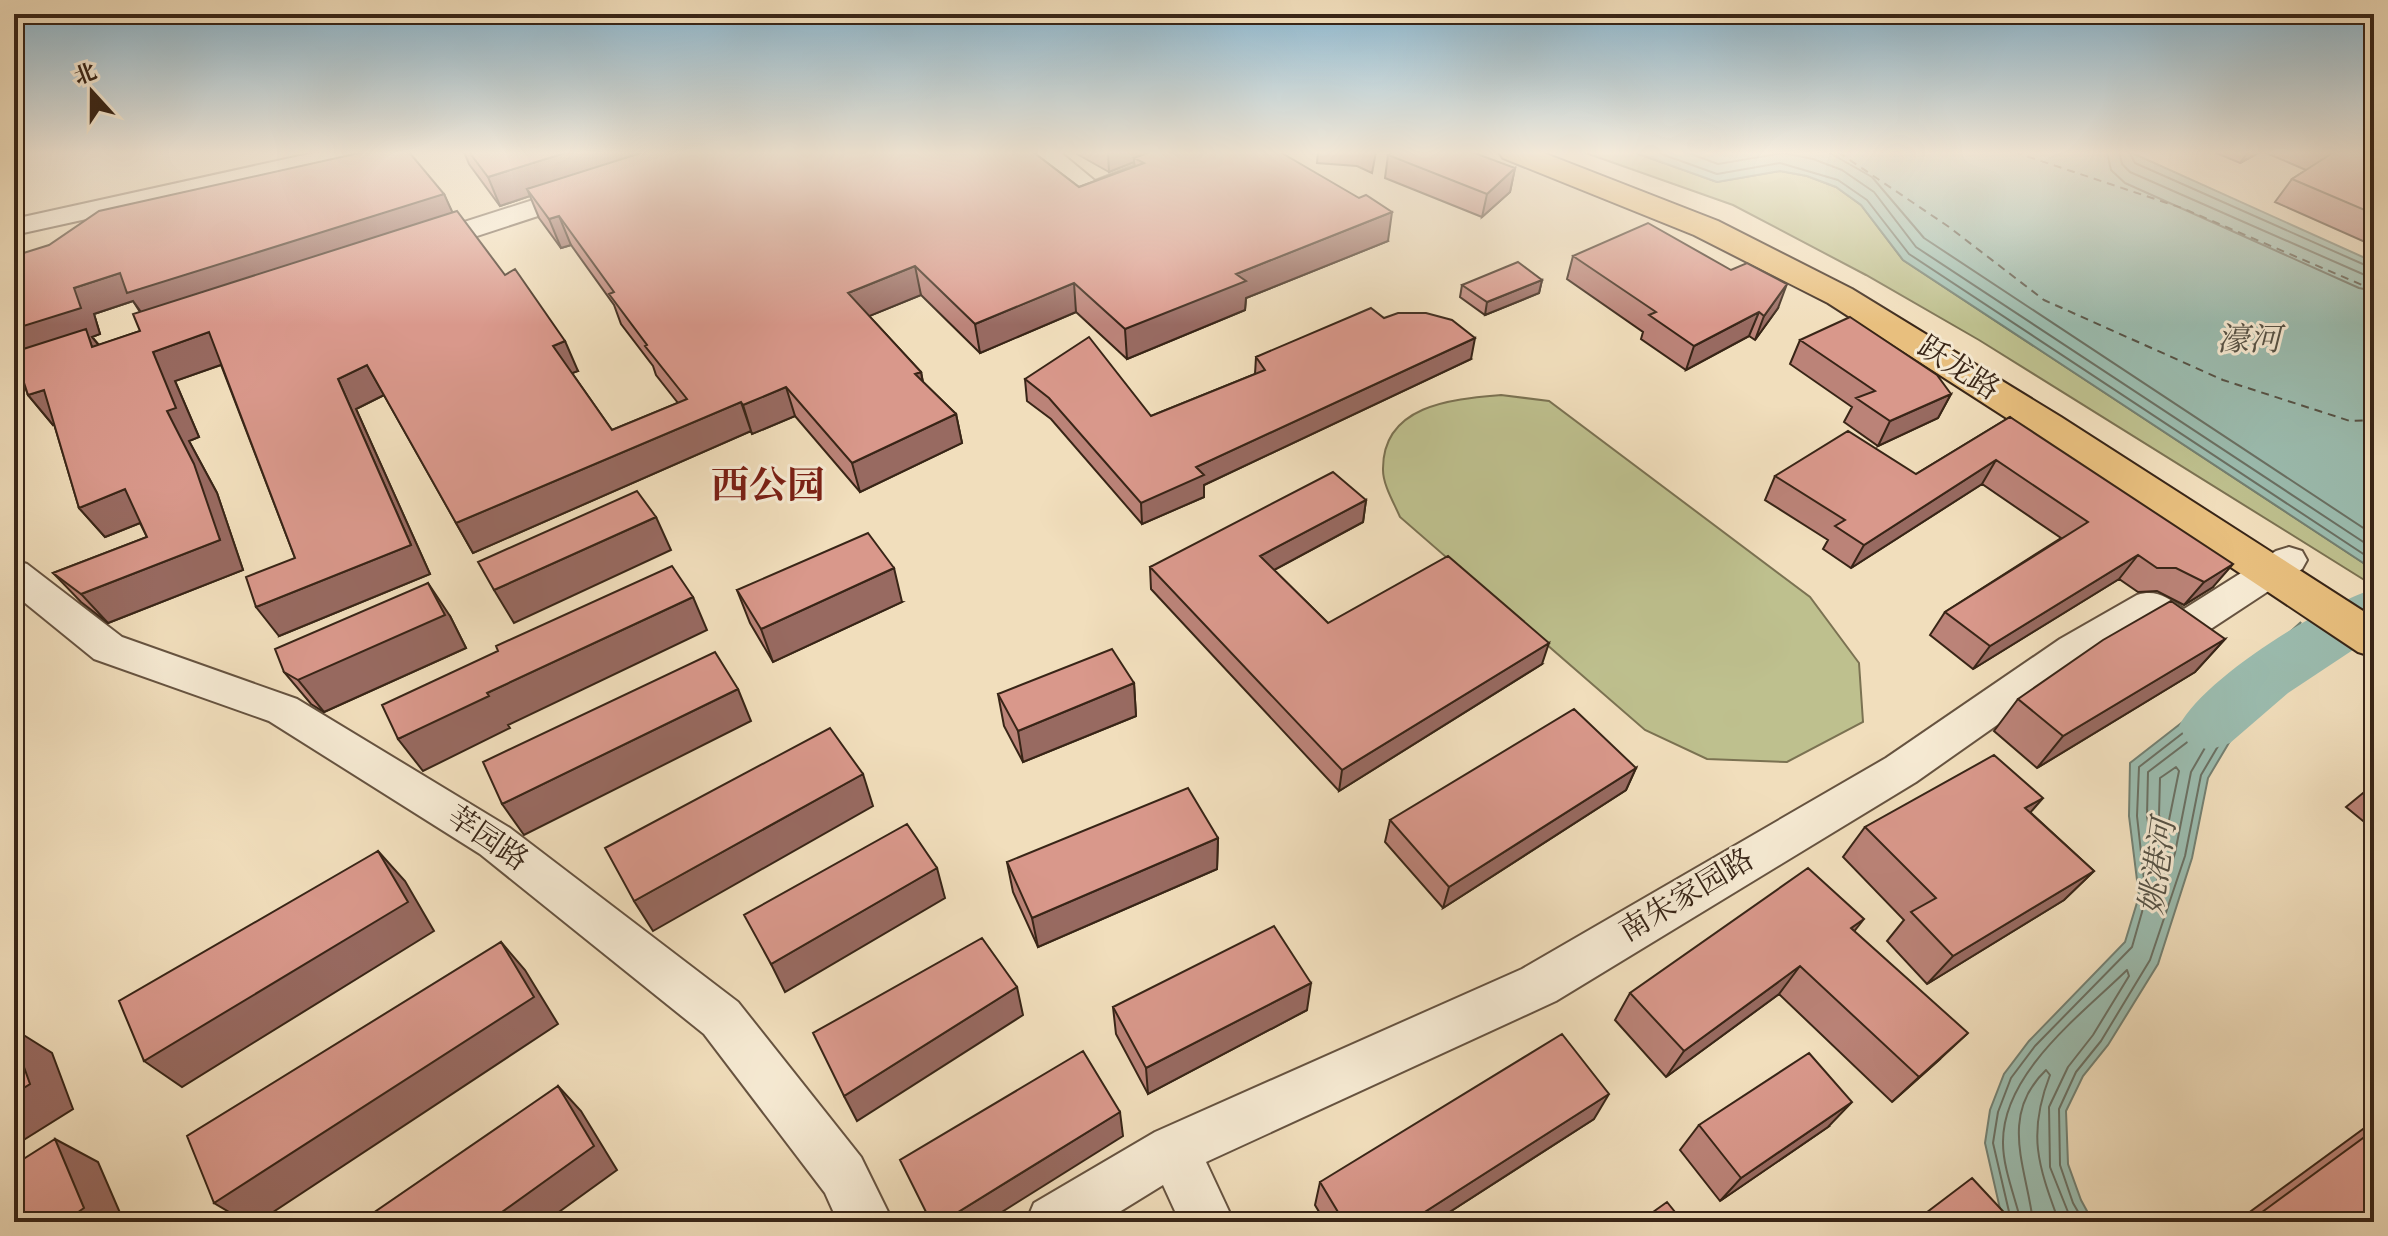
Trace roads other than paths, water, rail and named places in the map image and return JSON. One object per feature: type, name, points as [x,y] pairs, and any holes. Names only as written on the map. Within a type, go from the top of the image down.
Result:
[{"type":"main road","name":"跃龙路","points":[[1660,210],[1706,228],[1840,296],[2298,578],[2374,615]]},
{"type":"main road","name":"跃龙路","points":[[1700,210],[1830,273],[1894,309],[2298,578],[2374,640]]},
{"type":"street","points":[[14,227],[93,210]]},
{"type":"street","points":[[391,254],[527,210]]},
{"type":"street","points":[[14,376],[89,352]]},
{"type":"street","name":"莘园路","points":[[14,574],[108,648],[283,710],[495,841],[721,1018],[843,1175],[866,1222]]},
{"type":"street","name":"南朱家园路","points":[[1053,1222],[1173,1150],[1539,985],[1901,770],[2074,650],[2150,605],[2183,628],[2298,578]]},
{"type":"street","points":[[1173,1150],[1207,1222]]},
{"type":"water","name":"濠河","points":[[1865,210],[2258,210],[2374,262],[2374,570],[1903,260]]},
{"type":"water","points":[[2301,622],[2208,778],[2192,858],[2158,964],[2108,1045],[2083,1076],[2066,1111],[2068,1164],[2093,1222],[2003,1222],[1985,1143],[1990,1110],[2004,1074],[2029,1041],[2125,942],[2139,896],[2129,816],[2130,763],[2243,675]]},
{"type":"waterway","name":"姚港河","points":[[2209,726],[2267,677],[2374,610]]},
{"type":"district","name":"西公园","points":[[768,487]]}]
